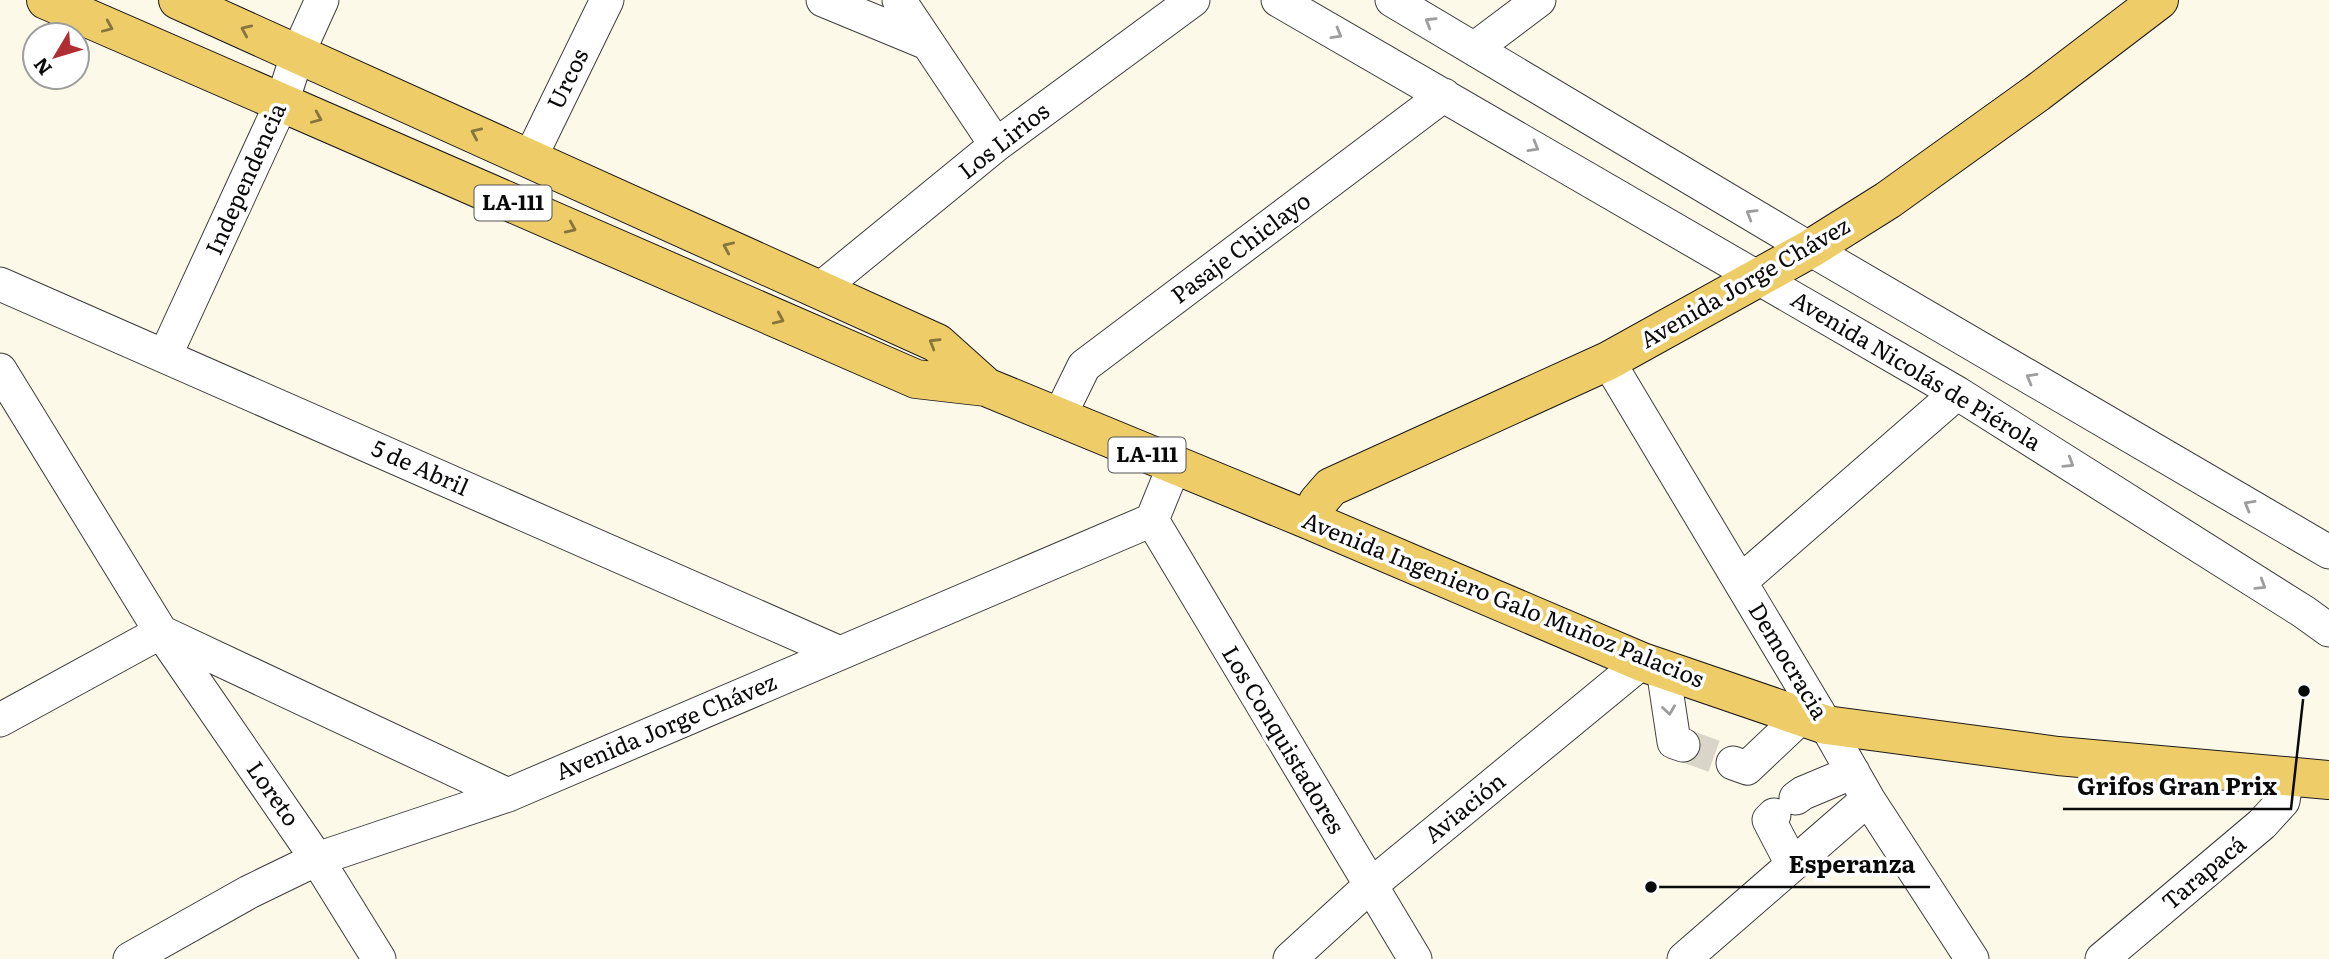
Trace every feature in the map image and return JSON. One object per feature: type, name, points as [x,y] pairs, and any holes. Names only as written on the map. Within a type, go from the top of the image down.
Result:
[{"type":"main road","name":"Avenida Ingeniero Galo Muñoz Palacios","points":[[46,0],[916,379],[986,387],[1310,520],[1653,666],[1814,721],[2057,756],[2329,780]]},
{"type":"main road","name":"Avenida Ingeniero Galo Muñoz Palacios","points":[[178,0],[937,343],[986,387]]},
{"type":"main road","name":"Avenida Jorge Chávez","points":[[1310,520],[1318,502],[1331,487],[1608,361],[1810,249],[1888,200],[2037,93],[2158,0]]},
{"type":"street","name":"Independencia","points":[[165,356],[282,103],[298,54],[322,0]]},
{"type":"street","name":"Urcos","points":[[530,158],[607,0]]},
{"type":"street","points":[[823,0],[927,43]]},
{"type":"street","points":[[899,0],[996,145]]},
{"type":"street","name":"Los Lirios","points":[[820,289],[996,145],[1194,0]]},
{"type":"street","name":"Avenida Nicolás de Piérola","points":[[1278,0],[1957,393],[2329,630]]},
{"type":"street","points":[[1392,0],[1810,249],[2329,552]]},
{"type":"street","points":[[1474,49],[1539,0]]},
{"type":"street","name":"Pasaje Chiclayo","points":[[1059,417],[1084,366],[1444,95]]},
{"type":"street","name":"5 de Abril","points":[[0,284],[840,653]]},
{"type":"street","name":"Democracia","points":[[1608,361],[1741,581],[1814,721],[1860,786],[1972,959]]},
{"type":"street","name":"Loreto","points":[[0,370],[161,632],[317,859],[379,959]]},
{"type":"street","points":[[1741,581],[1957,393]]},
{"type":"street","points":[[1152,520],[1174,466]]},
{"type":"street","name":"Avenida Jorge Chávez","points":[[130,959],[249,892],[317,859],[508,795],[1152,520]]},
{"type":"street","name":"Los Conquistadores","points":[[1152,520],[1415,959]]},
{"type":"street","points":[[0,720],[161,632],[508,795]]},
{"type":"street","points":[[1653,666],[1674,742],[1683,745]]},
{"type":"street","name":"Aviación","points":[[1290,959],[1371,885],[1653,666]]},
{"type":"street","points":[[1792,864],[1779,811],[1740,766],[1814,721]]},
{"type":"street","name":"Tarapacá","points":[[2102,959],[2262,824],[2283,801],[2287,775]]},
{"type":"street","points":[[1779,811],[1803,793],[1860,786]]},
{"type":"street","points":[[1684,959],[1792,864],[1860,786]]},
{"type":"tunnel","points":[[1683,745],[1733,763]]},
{"type":"place","name":"Grifos Gran Prix","points":[[2304,691]]},
{"type":"place","name":"Esperanza","points":[[1651,887]]}]
